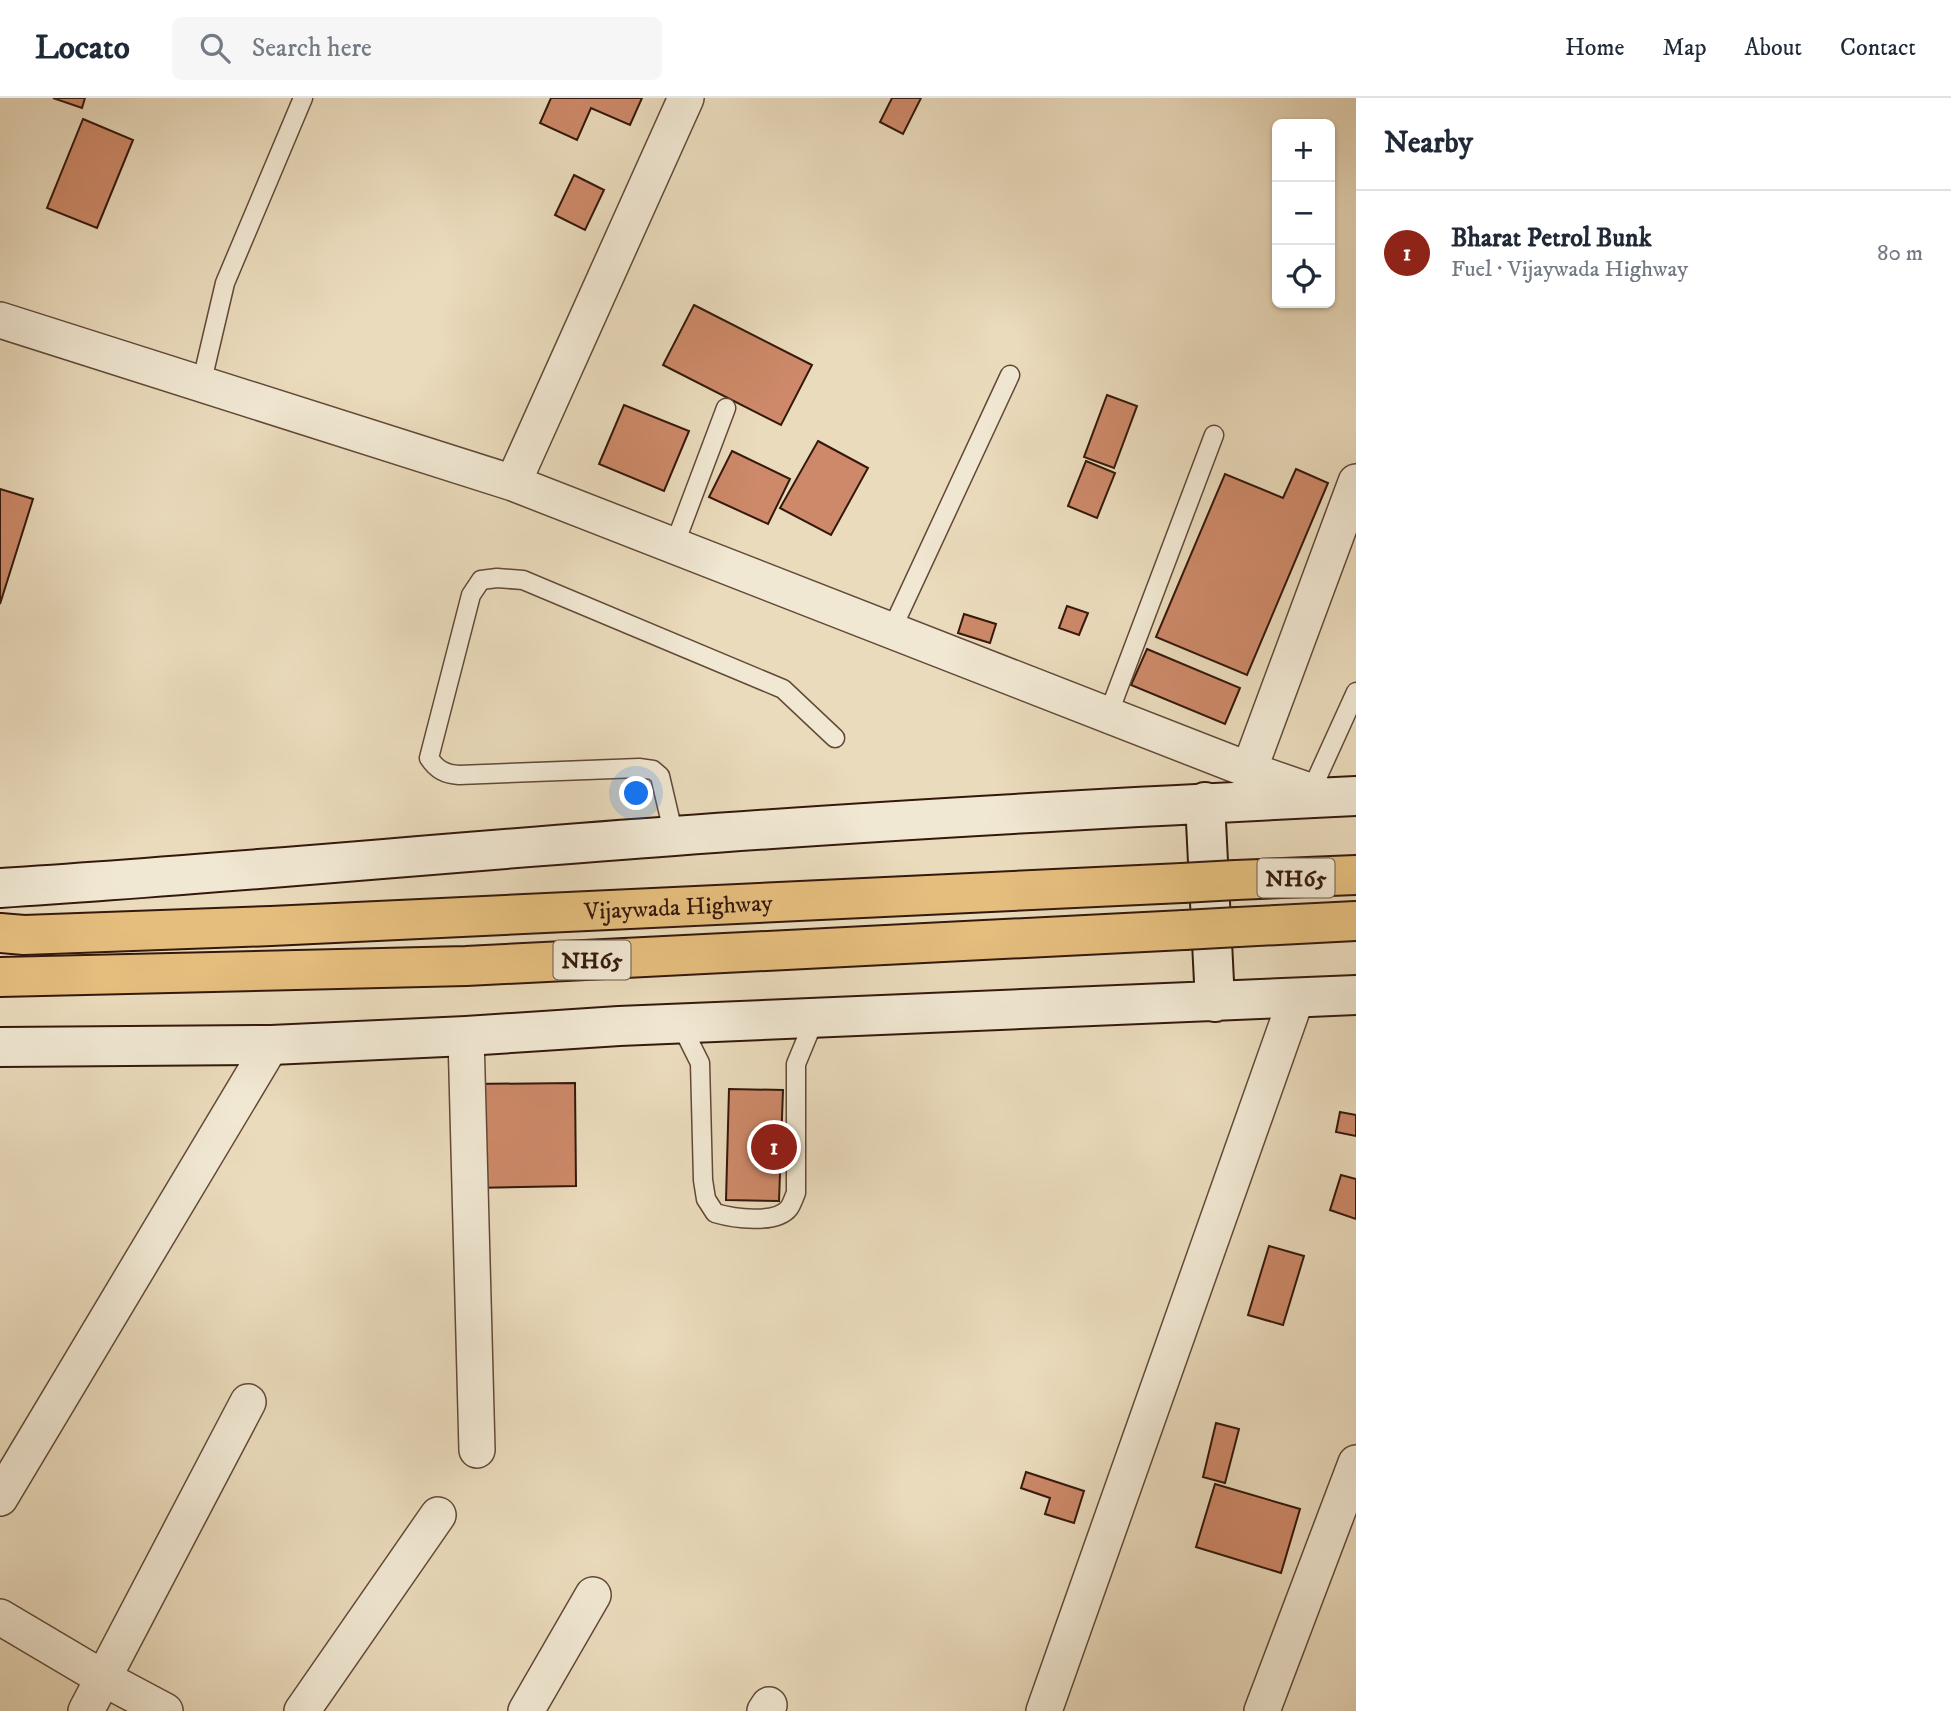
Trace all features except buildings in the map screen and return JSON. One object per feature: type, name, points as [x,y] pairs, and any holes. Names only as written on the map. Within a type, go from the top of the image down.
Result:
[{"type":"highway","name":"Vijaywada Highway","points":[[0,933],[24,935],[271,926],[1356,875]]},
{"type":"highway","name":"Vijaywada Highway","points":[[0,977],[466,966],[1356,921]]},
{"type":"street","points":[[513,484],[686,98]]},
{"type":"street","points":[[0,320],[513,484],[1249,770],[1332,795]]},
{"type":"street","points":[[1249,770],[1356,482]]},
{"type":"street","points":[[0,888],[674,836],[1332,795]]},
{"type":"street","points":[[1205,802],[1214,1002]]},
{"type":"street","points":[[0,1047],[271,1045],[680,1023],[1356,995]]},
{"type":"street","points":[[1044,1711],[1296,999]]},
{"type":"street","points":[[466,1036],[477,1450]]},
{"type":"street","points":[[0,1498],[271,1045]]},
{"type":"street","points":[[86,1711],[248,1402]]},
{"type":"street","points":[[1262,1711],[1356,1463]]},
{"type":"street","points":[[302,1711],[438,1514]]},
{"type":"street","points":[[526,1711],[593,1595]]},
{"type":"street","points":[[0,1617],[165,1711]]},
{"type":"lane","points":[[201,385],[225,283],[303,98]]},
{"type":"lane","points":[[891,631],[1010,375]]},
{"type":"lane","points":[[674,546],[726,408]]},
{"type":"lane","points":[[1108,715],[1213,435]]},
{"type":"lane","points":[[674,836],[660,776],[653,770],[639,768],[459,775],[448,774],[436,768],[429,758],[471,596],[481,580],[523,579],[783,689],[835,738]]},
{"type":"lane","points":[[1332,795],[1356,692]]},
{"type":"lane","points":[[680,1023],[700,1063],[703,1180],[706,1199],[715,1213],[735,1218],[775,1217],[788,1210],[796,1193],[796,1064],[815,1018]]},
{"type":"place","name":"Bharat Petrol Bunk","points":[[774,1147]]}]
